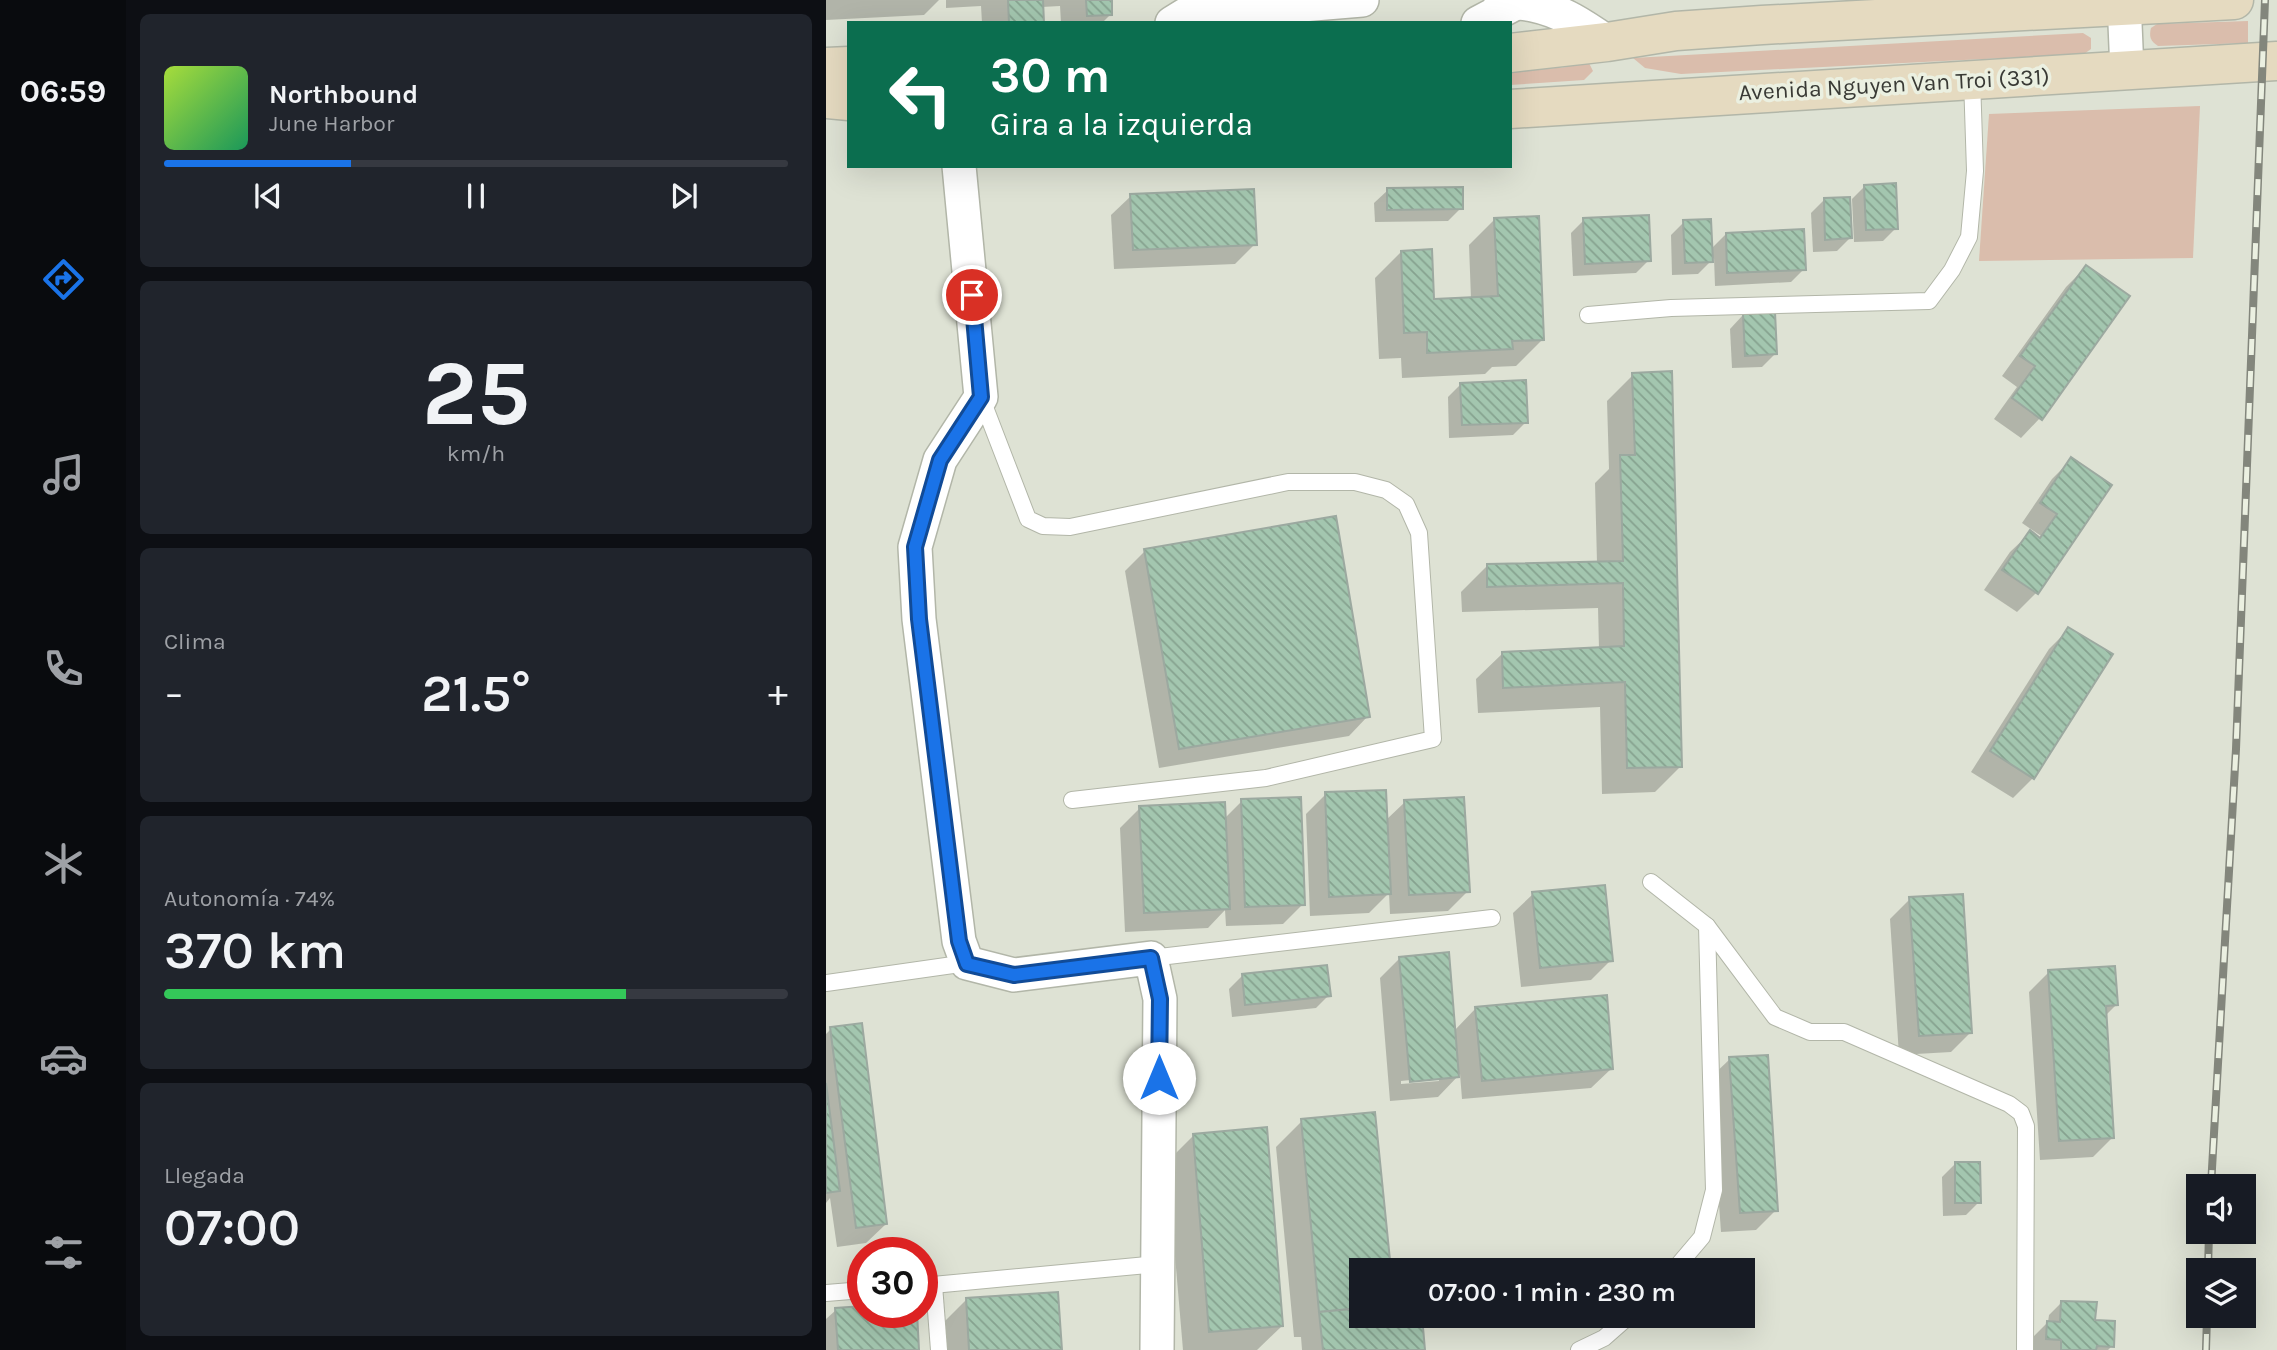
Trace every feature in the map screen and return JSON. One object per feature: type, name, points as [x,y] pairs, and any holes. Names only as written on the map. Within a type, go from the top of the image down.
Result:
[{"type":"main road","points":[[1513,53],[1676,31],[2124,3],[2234,0]]},
{"type":"main road","points":[[1607,42],[1612,102]]},
{"type":"main road","name":"Avenida Nguyen Van Troi (331)","points":[[1512,109],[2277,61]]},
{"type":"main road","points":[[826,66],[847,66]]},
{"type":"main road","points":[[826,99],[847,101]]},
{"type":"street","points":[[1175,21],[1185,15],[1362,0]]},
{"type":"street","points":[[1513,53],[1521,2]]},
{"type":"street","points":[[1482,21],[1521,2],[1581,23],[1607,42]]},
{"type":"street","points":[[2124,3],[2127,71]]},
{"type":"street","points":[[959,168],[981,397],[940,460],[915,547],[919,619],[959,941],[967,964],[1014,975],[1151,958],[1160,999],[1157,1350]]},
{"type":"lane","points":[[1588,315],[1671,308],[1929,301],[1952,270],[1969,237],[1975,171],[1972,79]]},
{"type":"lane","points":[[981,397],[1028,519],[1043,526],[1070,527],[1288,482],[1355,482],[1386,491],[1406,504],[1419,533],[1433,739],[1266,778],[1072,800]]},
{"type":"lane","points":[[1651,882],[1707,926],[1775,1017],[1810,1032],[1844,1032],[2009,1104],[2021,1113],[2026,1126],[2025,1350]]},
{"type":"lane","points":[[1151,958],[1492,918]]},
{"type":"lane","points":[[1684,1258],[1702,1237],[1714,1190],[1707,926]]},
{"type":"lane","points":[[826,983],[967,964]]},
{"type":"lane","points":[[938,1284],[1157,1264]]},
{"type":"lane","points":[[826,1293],[847,1291]]},
{"type":"lane","points":[[935,1328],[939,1350]]},
{"type":"lane","points":[[1579,1350],[1604,1338],[1615,1328]]},
{"type":"shaded area","points":[[2248,21],[2248,43],[2158,46],[2150,36],[2151,28],[2157,24]]},
{"type":"shaded area","points":[[2083,33],[2091,38],[2091,49],[2084,54],[1681,74],[1645,68],[1633,58]]},
{"type":"shaded area","points":[[1577,60],[1588,61],[1593,71],[1584,80],[1512,85],[1512,72],[1567,67]]},
{"type":"shaded area","points":[[2200,106],[2193,258],[1979,261],[1989,114]]},
{"type":"building","points":[[1008,0],[1043,0],[1044,21],[1009,21]]},
{"type":"building","points":[[1086,0],[1112,0],[1112,15],[1087,16]]},
{"type":"building","points":[[1896,183],[1898,229],[1866,230],[1864,185]]},
{"type":"building","points":[[1463,187],[1463,209],[1387,210],[1387,188]]},
{"type":"building","points":[[1254,189],[1257,245],[1133,250],[1130,194]]},
{"type":"building","points":[[1850,197],[1852,238],[1825,240],[1824,198]]},
{"type":"building","points":[[1649,215],[1651,261],[1585,264],[1583,218]]},
{"type":"building","points":[[1539,216],[1544,340],[1512,341],[1513,349],[1427,353],[1427,332],[1404,333],[1401,251],[1432,249],[1434,299],[1498,296],[1494,218]]},
{"type":"building","points":[[1711,219],[1713,262],[1685,263],[1683,220]]},
{"type":"building","points":[[1804,229],[1806,270],[1727,273],[1726,233]]},
{"type":"building","points":[[2086,265],[2130,296],[2042,420],[2012,398],[2035,366],[2020,356]]},
{"type":"building","points":[[1775,312],[1777,354],[1745,356],[1743,314]]},
{"type":"building","points":[[1672,371],[1682,767],[1627,768],[1625,682],[1503,688],[1502,652],[1624,646],[1623,583],[1487,587],[1487,564],[1623,561],[1620,455],[1635,455],[1632,373]]},
{"type":"building","points":[[1526,380],[1528,423],[1462,425],[1460,383]]},
{"type":"building","points":[[2071,457],[2112,485],[2038,594],[2002,570],[2030,530],[2040,538],[2057,514],[2040,503]]},
{"type":"building","points":[[1336,516],[1370,717],[1179,749],[1144,549]]},
{"type":"building","points":[[2068,627],[2113,654],[2034,779],[1990,751]]},
{"type":"building","points":[[1386,790],[1391,894],[1329,897],[1325,792]]},
{"type":"building","points":[[1301,797],[1305,905],[1245,907],[1241,799]]},
{"type":"building","points":[[1464,797],[1470,892],[1409,895],[1404,800]]},
{"type":"building","points":[[1225,802],[1230,909],[1144,913],[1139,806]]},
{"type":"building","points":[[1605,885],[1613,961],[1540,968],[1532,892]]},
{"type":"building","points":[[1963,894],[1972,1033],[1919,1036],[1909,897]]},
{"type":"building","points":[[1449,952],[1459,1077],[1410,1082],[1399,957]]},
{"type":"building","points":[[1327,965],[1331,996],[1245,1005],[1242,974]]},
{"type":"building","points":[[2115,966],[2118,1005],[2106,1006],[2114,1138],[2059,1141],[2048,970]]},
{"type":"building","points":[[1607,995],[1613,1069],[1482,1081],[1475,1007]]},
{"type":"building","points":[[862,1023],[887,1224],[856,1228],[830,1027]]},
{"type":"building","points":[[1768,1055],[1778,1211],[1740,1213],[1729,1057]]},
{"type":"building","points":[[826,1083],[840,1191],[826,1193]]},
{"type":"building","points":[[1375,1112],[1390,1258],[1349,1258],[1349,1309],[1319,1312],[1301,1119]]},
{"type":"building","points":[[1267,1127],[1283,1326],[1209,1332],[1193,1134]]},
{"type":"building","points":[[1955,1162],[1980,1162],[1981,1203],[1955,1203]]},
{"type":"building","points":[[1058,1292],[1062,1350],[969,1350],[966,1298]]},
{"type":"building","points":[[2061,1301],[2097,1302],[2095,1320],[2115,1321],[2114,1347],[2061,1350],[2061,1340],[2046,1339],[2047,1321],[2060,1322]]},
{"type":"building","points":[[847,1307],[847,1328],[918,1328],[919,1350],[838,1350],[835,1308]]},
{"type":"building","points":[[1349,1309],[1349,1328],[1423,1328],[1425,1350],[1323,1350],[1319,1312]]},
{"type":"railway","points":[[2212,1174],[2236,749],[2265,0]]},
{"type":"railway","points":[[2208,1258],[2209,1244]]},
{"type":"railway","points":[[2206,1350],[2207,1328]]},
{"type":"route","points":[[972,295],[981,397],[940,460],[915,547],[919,619],[959,941],[967,964],[1014,975],[1151,958],[1160,999],[1159,1078]]}]
